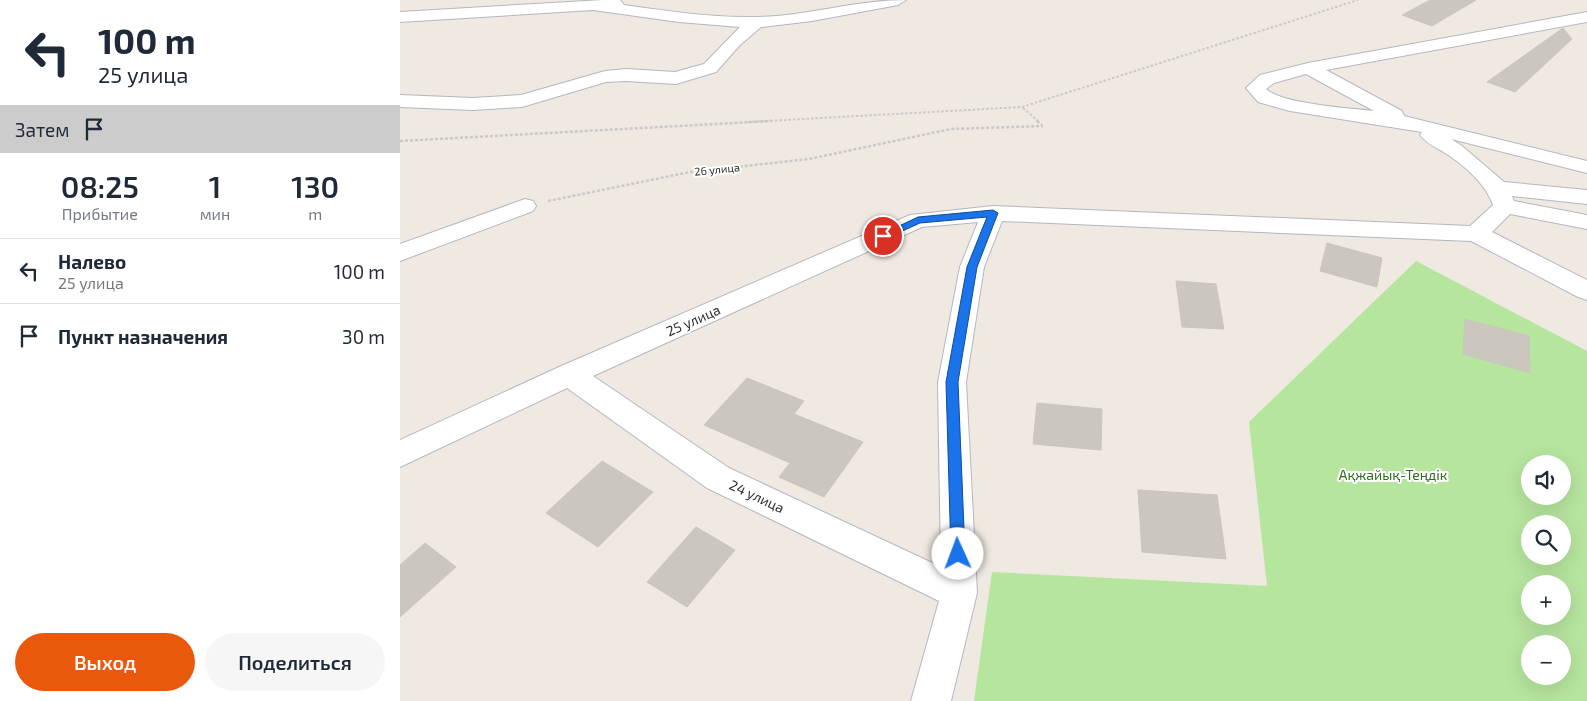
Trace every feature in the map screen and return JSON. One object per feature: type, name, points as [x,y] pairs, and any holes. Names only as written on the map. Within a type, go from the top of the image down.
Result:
[{"type":"street","points":[[400,9],[438,0]]},
{"type":"street","points":[[400,17],[599,7],[646,0]]},
{"type":"street","points":[[599,7],[733,22],[757,22],[797,19],[898,0]]},
{"type":"street","points":[[1587,17],[1308,68],[1272,77],[1255,88],[1265,98],[1290,105],[1412,123],[1587,167]]},
{"type":"street","points":[[400,101],[473,104],[522,101],[605,77],[676,78],[710,68],[734,41],[757,22]]},
{"type":"street","points":[[1308,68],[1412,123],[1455,150],[1502,197],[1587,222]]},
{"type":"street","points":[[1502,197],[1587,196]]},
{"type":"street","points":[[1502,197],[1476,234],[1587,291]]},
{"type":"street","points":[[400,252],[525,206]]},
{"type":"street","points":[[931,701],[959,593],[952,382],[972,267],[993,213]]},
{"type":"street","name":"25 улица","points":[[400,454],[569,375],[918,220],[993,213],[1476,234]]},
{"type":"street","name":"24 улица","points":[[569,375],[718,478],[959,593]]},
{"type":"path","points":[[400,141],[1022,108],[1358,0]]},
{"type":"path","name":"26 улица","points":[[525,206],[690,172],[809,159],[951,129],[1043,126],[1022,108]]},
{"type":"green space","name":"Ақжайық-Теңдік","points":[[1416,261],[1587,351],[1587,701],[974,701],[992,572],[1267,586],[1249,422]]},
{"type":"building","points":[[1430,0],[1476,0],[1432,26],[1402,15]]},
{"type":"building","points":[[1563,28],[1572,39],[1515,92],[1487,82]]},
{"type":"building","points":[[1327,243],[1382,258],[1377,287],[1320,271]]},
{"type":"building","points":[[1176,281],[1216,284],[1224,329],[1182,327]]},
{"type":"building","points":[[1465,319],[1529,336],[1530,373],[1463,354]]},
{"type":"building","points":[[747,378],[804,401],[794,414],[863,442],[824,497],[779,477],[790,463],[704,425]]},
{"type":"building","points":[[1037,403],[1102,409],[1101,450],[1033,444]]},
{"type":"building","points":[[602,461],[653,492],[598,547],[546,513]]},
{"type":"building","points":[[1138,490],[1217,495],[1226,559],[1142,552]]},
{"type":"building","points":[[696,527],[735,550],[687,607],[647,582]]},
{"type":"building","points":[[425,543],[456,567],[400,617],[400,565]]},
{"type":"route","points":[[883,236],[918,220],[993,213],[972,267],[952,382],[958,554]]}]
